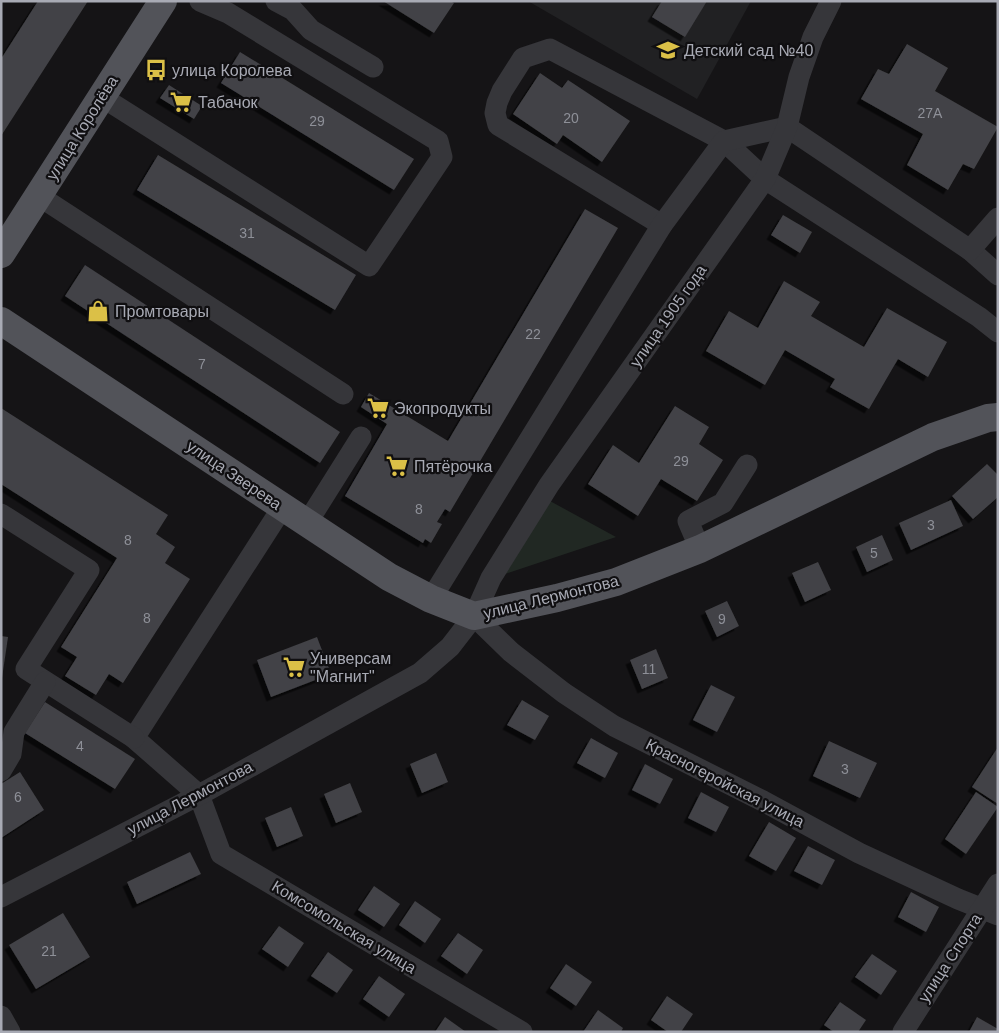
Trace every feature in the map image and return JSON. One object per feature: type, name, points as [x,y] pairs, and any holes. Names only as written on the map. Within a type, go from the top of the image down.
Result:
[{"type":"main road","name":"улица Королёва","points":[[1,254],[163,1]]},
{"type":"main road","name":"улица Зверева","points":[[1,321],[389,577],[431,599],[474,616]]},
{"type":"main road","name":"улица Лермонтова","points":[[474,616],[557,598],[616,582],[700,549],[933,437],[988,418],[998,417]]},
{"type":"street","points":[[102,97],[368,266],[442,157],[438,141],[228,13],[200,1]]},
{"type":"street","name":"улица 1905 года","points":[[474,616],[492,578],[549,485],[766,179],[787,128],[799,77],[813,36],[831,1]]},
{"type":"street","points":[[290,4],[311,30],[373,68]]},
{"type":"street","points":[[662,225],[498,125],[495,113],[497,103],[502,91],[523,58],[550,49],[724,141],[766,179],[979,317],[998,332]]},
{"type":"street","points":[[431,599],[662,225],[724,141],[787,128],[970,250],[998,275]]},
{"type":"street","points":[[39,196],[343,394]]},
{"type":"street","points":[[970,250],[998,218]]},
{"type":"street","points":[[307,523],[361,437]]},
{"type":"street","points":[[700,549],[688,521],[723,503],[747,466]]},
{"type":"street","points":[[134,738],[282,508]]},
{"type":"street","points":[[1,514],[89,570],[26,669],[134,738],[199,795]]},
{"type":"street","name":"улица Лермонтова","points":[[1,897],[199,795],[420,673],[450,647],[474,616]]},
{"type":"street","name":"Красногеройская улица","points":[[474,616],[511,652],[564,693],[614,726],[763,801],[859,853],[990,912]]},
{"type":"street","points":[[1,771],[11,754],[14,732],[46,682]]},
{"type":"street","name":"Комсомольская улица","points":[[199,795],[221,854],[522,1032]]},
{"type":"street","name":"улица Спорта","points":[[903,1032],[990,912],[998,884]]},
{"type":"street","points":[[1,1016],[10,1032]]},
{"type":"shaded area","name":"Детский сад №40","points":[[528,1],[751,1],[697,99]]},
{"type":"shaded area","points":[[550,501],[616,537],[505,574]]},
{"type":"building","points":[[38,1],[88,1],[1,136],[1,59]]},
{"type":"building","points":[[383,1],[450,1],[454,3],[434,33]]},
{"type":"building","points":[[662,1],[707,1],[685,37],[652,17]]},
{"type":"building","points":[[907,44],[948,68],[935,91],[998,127],[974,169],[963,164],[948,190],[907,165],[923,134],[861,99],[878,69],[889,74]]},
{"type":"building","points":[[240,52],[414,159],[394,190],[221,83]]},
{"type":"building","points":[[540,73],[562,88],[568,80],[630,121],[602,162],[563,135],[557,144],[513,114]]},
{"type":"building","name":"Табачок","points":[[169,85],[202,106],[194,119],[160,98]]},
{"type":"building","points":[[158,155],[356,275],[335,310],[137,190]]},
{"type":"building","points":[[585,209],[618,228],[450,512],[445,509],[437,522],[442,524],[431,543],[425,539],[423,543],[345,496],[387,424],[361,407],[369,393],[448,441]]},
{"type":"building","points":[[783,215],[812,232],[800,253],[771,235]]},
{"type":"building","points":[[85,265],[340,432],[320,463],[65,296]]},
{"type":"building","points":[[784,281],[820,302],[811,316],[864,347],[887,308],[947,342],[928,377],[898,359],[869,409],[830,387],[835,379],[785,350],[765,385],[706,351],[729,311],[758,328]]},
{"type":"building","points":[[675,406],[709,427],[699,444],[723,460],[697,501],[661,479],[638,516],[588,484],[613,445],[639,463]]},
{"type":"building","points":[[1,408],[168,515],[156,534],[175,547],[165,563],[190,579],[123,683],[109,674],[96,695],[65,676],[77,657],[61,647],[117,558],[1,484]]},
{"type":"building","points":[[987,464],[998,475],[998,497],[973,519],[952,496]]},
{"type":"building","points":[[951,500],[963,526],[911,550],[899,523]]},
{"type":"building","points":[[882,535],[893,560],[867,572],[856,547]]},
{"type":"building","points":[[818,562],[831,590],[805,602],[792,573]]},
{"type":"building","points":[[727,601],[739,626],[717,637],[705,611]]},
{"type":"building","points":[[1,636],[8,637],[2,678],[1,678]]},
{"type":"building","name":"Универсам \"Магнит\"","points":[[317,637],[331,674],[271,697],[257,660]]},
{"type":"building","points":[[656,649],[668,678],[642,689],[630,660]]},
{"type":"building","points":[[711,685],[735,697],[717,732],[693,720]]},
{"type":"building","points":[[522,700],[549,716],[535,740],[507,725]]},
{"type":"building","points":[[45,702],[135,759],[115,789],[25,733]]},
{"type":"building","points":[[591,738],[618,753],[605,778],[577,763]]},
{"type":"building","points":[[829,741],[877,763],[860,798],[813,776]]},
{"type":"building","points":[[998,747],[998,804],[972,787]]},
{"type":"building","points":[[436,753],[448,782],[422,793],[410,764]]},
{"type":"building","points":[[645,764],[673,779],[660,804],[632,790]]},
{"type":"building","points":[[20,772],[44,810],[1,838],[1,784]]},
{"type":"building","points":[[350,783],[362,812],[336,823],[324,794]]},
{"type":"building","points":[[701,792],[729,807],[716,832],[688,818]]},
{"type":"building","points":[[976,792],[998,807],[966,854],[945,839]]},
{"type":"building","points":[[291,807],[303,836],[277,847],[265,818]]},
{"type":"building","points":[[769,822],[796,838],[776,871],[749,856]]},
{"type":"building","points":[[808,846],[835,860],[822,885],[794,871]]},
{"type":"building","points":[[190,852],[201,874],[137,904],[127,882]]},
{"type":"building","points":[[374,886],[400,904],[384,927],[358,910]]},
{"type":"building","points":[[911,892],[939,907],[926,932],[898,917]]},
{"type":"building","points":[[415,901],[441,919],[425,943],[399,925]]},
{"type":"building","points":[[63,913],[90,957],[36,989],[9,945]]},
{"type":"building","points":[[279,926],[304,943],[288,967],[262,949]]},
{"type":"building","points":[[458,933],[483,950],[467,974],[441,956]]},
{"type":"building","points":[[328,952],[353,970],[337,993],[311,976]]},
{"type":"building","points":[[872,954],[897,971],[881,995],[855,977]]},
{"type":"building","points":[[566,964],[592,982],[576,1006],[550,988]]},
{"type":"building","points":[[379,976],[405,994],[389,1017],[363,999]]},
{"type":"building","points":[[667,996],[693,1014],[681,1032],[668,1032],[651,1020]]},
{"type":"building","points":[[840,1002],[866,1020],[858,1032],[834,1032],[824,1025]]},
{"type":"building","points":[[598,1010],[623,1028],[621,1032],[583,1032]]},
{"type":"building","points":[[445,1017],[466,1032],[435,1032]]},
{"type":"building","points":[[977,1017],[998,1029],[997,1032],[969,1032]]},
{"type":"place","name":"Детский сад №40","points":[[668,50]]},
{"type":"place","name":"улица Королева","points":[[156,70]]},
{"type":"place","name":"Табачок","points":[[181,102]]},
{"type":"place","name":"Промтовары","points":[[98,311]]},
{"type":"place","name":"Экопродукты","points":[[378,408]]},
{"type":"place","name":"Пятёрочка","points":[[397,466]]},
{"type":"place","name":"Универсам \"Магнит\"","points":[[294,667]]}]
